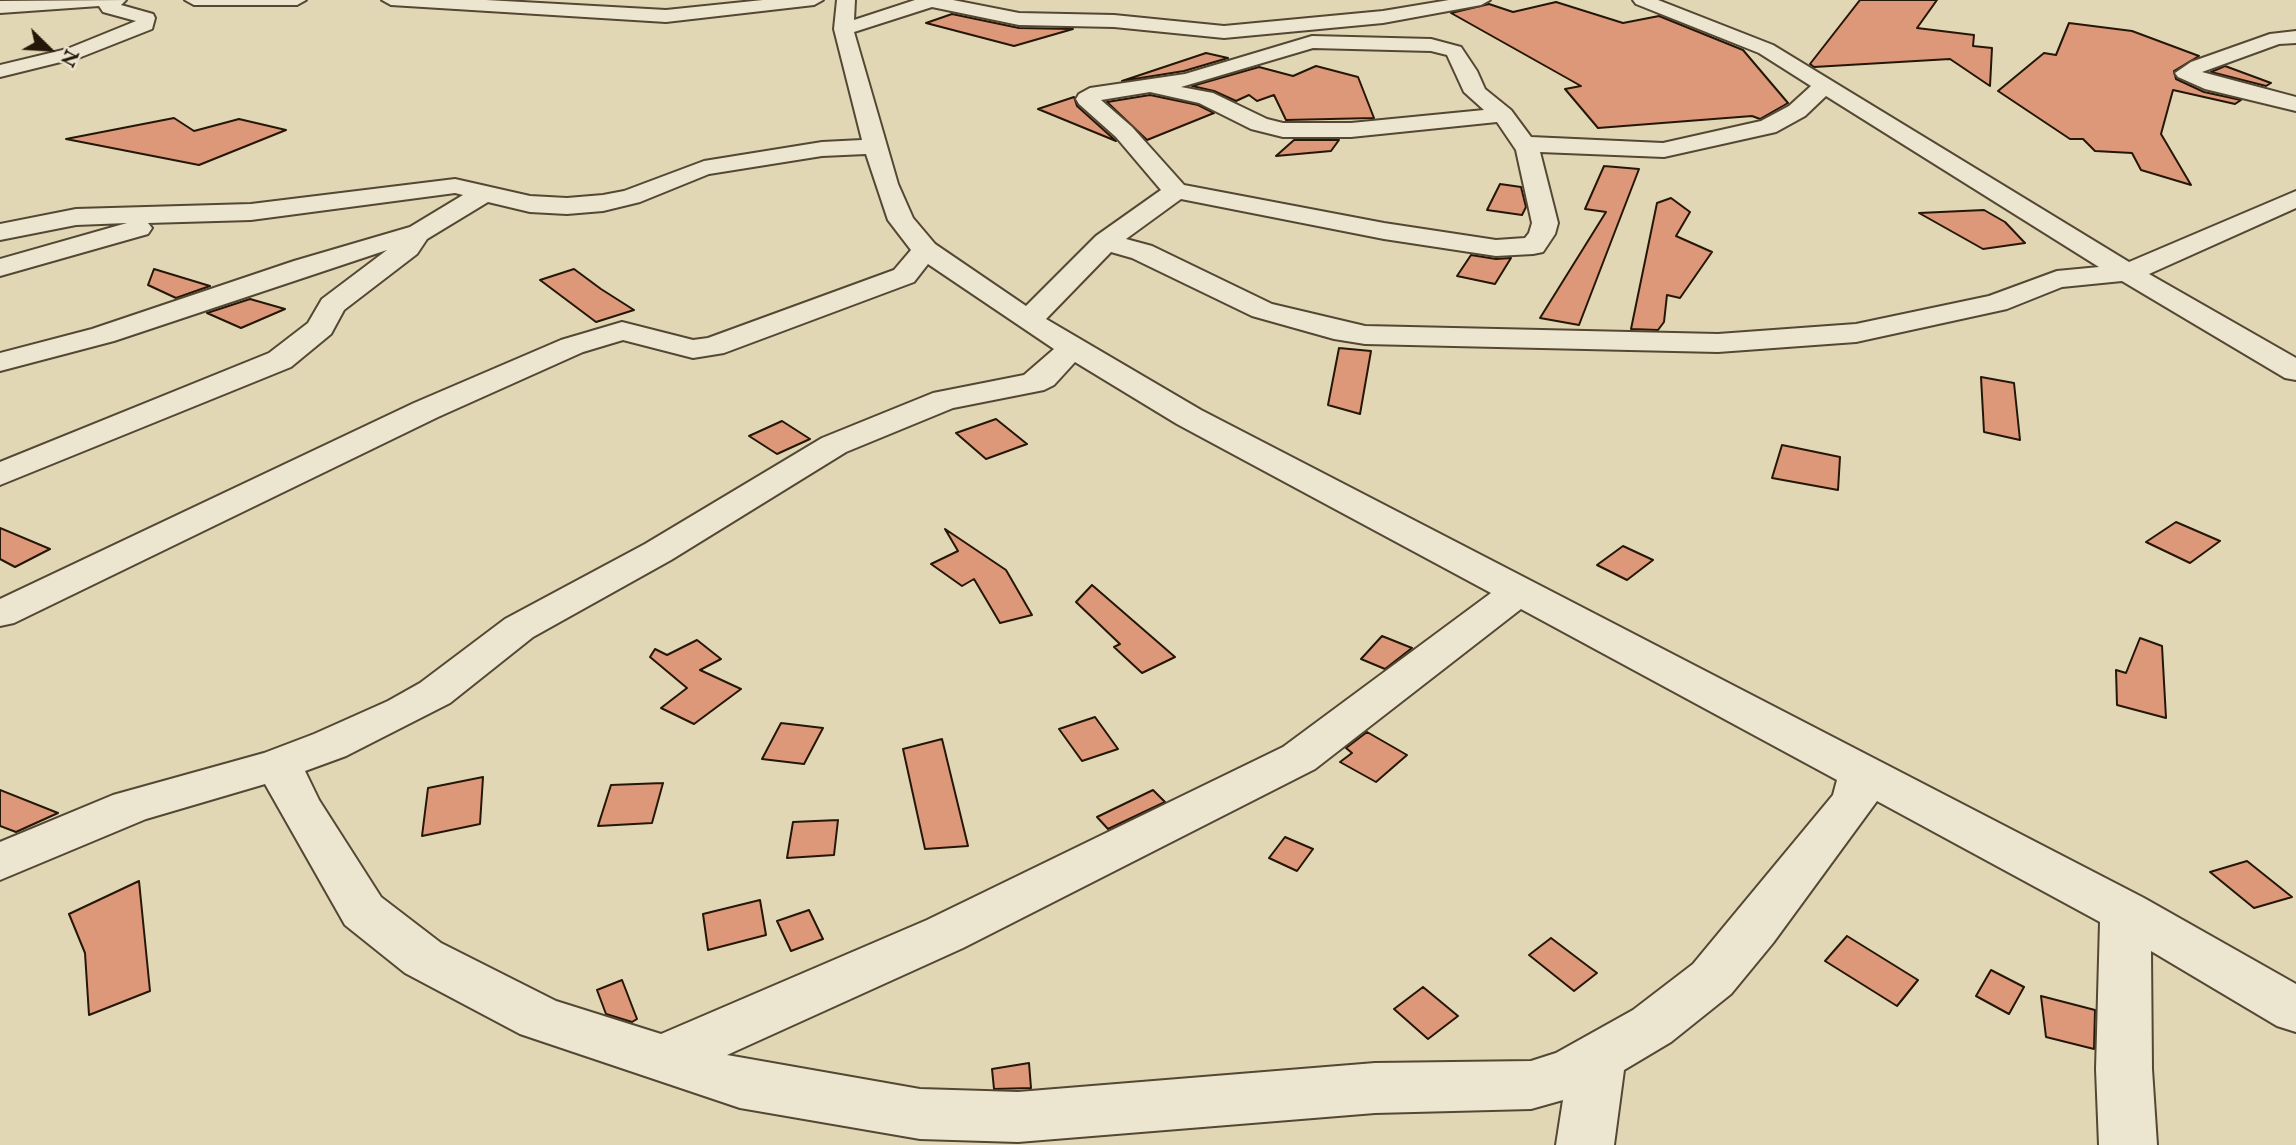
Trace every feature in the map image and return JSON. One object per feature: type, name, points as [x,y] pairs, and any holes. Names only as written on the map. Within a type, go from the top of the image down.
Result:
[{"type":"street","points":[[0,7],[109,0]]},
{"type":"street","points":[[0,71],[74,54],[145,25],[146,18],[108,6],[117,0]]},
{"type":"street","points":[[194,0],[297,0]]},
{"type":"street","points":[[391,0],[666,16],[814,0]]},
{"type":"street","points":[[1480,0],[1383,17],[1305,22],[1224,32],[1114,21],[1019,19],[932,1],[845,14],[874,146],[901,220],[925,250],[1028,321],[1189,417],[2126,912],[2296,1010]]},
{"type":"street","points":[[1642,0],[1766,49],[2193,313],[2296,371]]},
{"type":"street","points":[[1051,19],[1094,2]]},
{"type":"street","points":[[2296,37],[2277,38],[2197,65],[2185,73],[2213,84],[2296,104]]},
{"type":"street","points":[[1312,42],[1431,46],[1454,51],[1467,71],[1475,92],[1503,116],[1524,144],[1545,223],[1542,234],[1533,246],[1527,249],[1496,248],[1384,231],[1176,191],[1124,132],[1087,99],[1098,93],[1209,74],[1312,42]]},
{"type":"street","points":[[1524,144],[1664,150],[1694,141],[1768,127],[1797,111],[1824,86]]},
{"type":"street","points":[[1138,87],[1205,98],[1267,127],[1283,130],[1351,130],[1503,116]]},
{"type":"street","points":[[0,232],[76,217],[251,212],[455,186],[530,204],[567,206],[603,203],[631,197],[704,168],[822,149],[874,146]]},
{"type":"street","points":[[1028,321],[1105,242],[1176,191]]},
{"type":"street","points":[[0,362],[103,335],[384,241],[418,233],[485,193]]},
{"type":"street","points":[[1105,242],[1142,252],[1262,310],[1335,330],[1365,335],[1718,343],[1856,333],[1997,303],[2057,279],[2130,272],[2289,208]]},
{"type":"street","points":[[0,268],[126,233],[174,215]]},
{"type":"street","points":[[0,474],[280,360],[320,328],[332,305],[407,248],[418,233]]},
{"type":"street","points":[[0,614],[426,410],[572,346],[622,331],[693,349],[713,346],[904,276],[925,250]]},
{"type":"street","points":[[0,862],[130,807],[279,764],[330,745],[435,693],[519,628],[659,552],[834,445],[944,400],[1032,383],[1043,378],[1072,348]]},
{"type":"street","points":[[663,1059],[944,934],[1299,758],[1518,592]]},
{"type":"street","points":[[279,764],[298,804],[363,911],[423,958],[539,1018],[740,1084],[920,1114],[1018,1117],[1375,1088],[1531,1085],[1571,1073],[1652,1026],[1712,979],[1755,929],[1855,800],[1862,773]]},
{"type":"street","points":[[2126,912],[2124,1069],[2128,1145]]},
{"type":"street","points":[[1585,1145],[1598,1055]]},
{"type":"building","points":[[1860,0],[1937,0],[1917,28],[1974,35],[1973,46],[1992,48],[1990,86],[1950,59],[1814,67],[1810,64]]},
{"type":"building","points":[[1556,2],[1623,23],[1659,16],[1743,50],[1788,103],[1760,119],[1752,116],[1598,128],[1565,89],[1581,86],[1451,13],[1489,4],[1513,12]]},
{"type":"building","points":[[952,14],[1019,28],[1073,29],[1014,46],[926,23]]},
{"type":"building","points":[[2069,23],[2132,31],[2199,56],[2174,71],[2176,79],[2204,92],[2241,100],[2235,104],[2173,90],[2161,134],[2191,185],[2141,170],[2132,153],[2095,151],[2083,139],[2070,139],[1998,91],[2044,53],[2056,55]]},
{"type":"building","points":[[1206,53],[1228,58],[1184,71],[1122,81]]},
{"type":"building","points":[[1316,66],[1358,77],[1374,118],[1286,120],[1274,95],[1257,101],[1249,95],[1236,101],[1214,91],[1192,86],[1259,67],[1293,76]]},
{"type":"building","points":[[2225,66],[2271,83],[2266,86],[2211,72]]},
{"type":"building","points":[[1150,95],[1198,105],[1214,113],[1147,140],[1107,102]]},
{"type":"building","points":[[1074,97],[1077,106],[1116,141],[1038,109]]},
{"type":"building","points":[[174,118],[194,131],[239,119],[286,130],[199,165],[66,139]]},
{"type":"building","points":[[1294,140],[1339,140],[1331,151],[1276,156]]},
{"type":"building","points":[[1604,166],[1639,169],[1579,325],[1540,318],[1606,212],[1585,209]]},
{"type":"building","points":[[1500,184],[1521,187],[1526,207],[1522,215],[1487,210]]},
{"type":"building","points":[[1671,198],[1690,212],[1676,236],[1712,252],[1680,298],[1667,295],[1664,322],[1658,330],[1631,329],[1657,203]]},
{"type":"building","points":[[1984,210],[2005,222],[2025,243],[1983,249],[1919,213]]},
{"type":"building","points":[[1471,255],[1496,259],[1511,258],[1495,284],[1457,276]]},
{"type":"building","points":[[154,269],[210,286],[176,298],[148,285]]},
{"type":"building","points":[[574,269],[634,310],[596,322],[540,280]]},
{"type":"building","points":[[250,299],[285,309],[241,328],[207,313]]},
{"type":"building","points":[[1339,348],[1371,351],[1360,414],[1328,405]]},
{"type":"building","points":[[1981,377],[2014,383],[2020,440],[1984,432]]},
{"type":"building","points":[[996,419],[1027,444],[986,459],[956,433]]},
{"type":"building","points":[[782,421],[810,439],[777,454],[749,436]]},
{"type":"building","points":[[1782,445],[1840,457],[1838,490],[1772,478]]},
{"type":"building","points":[[2176,522],[2220,541],[2190,563],[2146,542]]},
{"type":"building","points":[[0,528],[50,549],[15,567],[0,559]]},
{"type":"building","points":[[945,529],[1006,570],[1032,615],[1000,623],[974,579],[962,586],[931,564],[958,551]]},
{"type":"building","points":[[1623,546],[1653,560],[1627,580],[1597,565]]},
{"type":"building","points":[[1092,585],[1175,657],[1142,673],[1114,647],[1120,644],[1076,602]]},
{"type":"building","points":[[1382,636],[1412,648],[1385,669],[1361,659]]},
{"type":"building","points":[[2140,638],[2162,646],[2166,718],[2117,705],[2116,670],[2126,673]]},
{"type":"building","points":[[697,640],[721,659],[700,670],[741,689],[694,724],[661,708],[687,688],[650,657],[655,649],[667,655]]},
{"type":"building","points":[[1095,717],[1118,749],[1082,761],[1059,729]]},
{"type":"building","points":[[781,723],[823,728],[804,764],[762,759]]},
{"type":"building","points":[[1367,732],[1407,755],[1376,782],[1340,762],[1352,753],[1346,748]]},
{"type":"building","points":[[942,739],[968,846],[925,849],[903,749]]},
{"type":"building","points":[[483,777],[480,824],[422,836],[428,788]]},
{"type":"building","points":[[663,783],[652,823],[598,826],[611,785]]},
{"type":"building","points":[[0,790],[58,813],[16,832],[0,826]]},
{"type":"building","points":[[1153,790],[1165,802],[1108,829],[1097,817]]},
{"type":"building","points":[[838,820],[834,855],[787,858],[793,822]]},
{"type":"building","points":[[1285,837],[1313,849],[1297,871],[1269,858]]},
{"type":"building","points":[[2247,861],[2292,897],[2254,908],[2210,872]]},
{"type":"building","points":[[139,881],[150,991],[89,1015],[85,953],[69,914]]},
{"type":"building","points":[[760,900],[766,935],[708,950],[703,914]]},
{"type":"building","points":[[809,910],[823,939],[791,951],[777,921]]},
{"type":"building","points":[[1847,936],[1918,980],[1897,1006],[1825,961]]},
{"type":"building","points":[[1551,938],[1597,973],[1574,991],[1529,955]]},
{"type":"building","points":[[1991,970],[2024,987],[2009,1014],[1976,996]]},
{"type":"building","points":[[622,980],[637,1019],[632,1022],[606,1014],[597,990]]},
{"type":"building","points":[[1423,987],[1458,1016],[1428,1039],[1394,1009]]},
{"type":"building","points":[[2041,996],[2095,1010],[2094,1049],[2046,1037]]},
{"type":"building","points":[[1029,1063],[1031,1088],[994,1089],[992,1069]]}]
